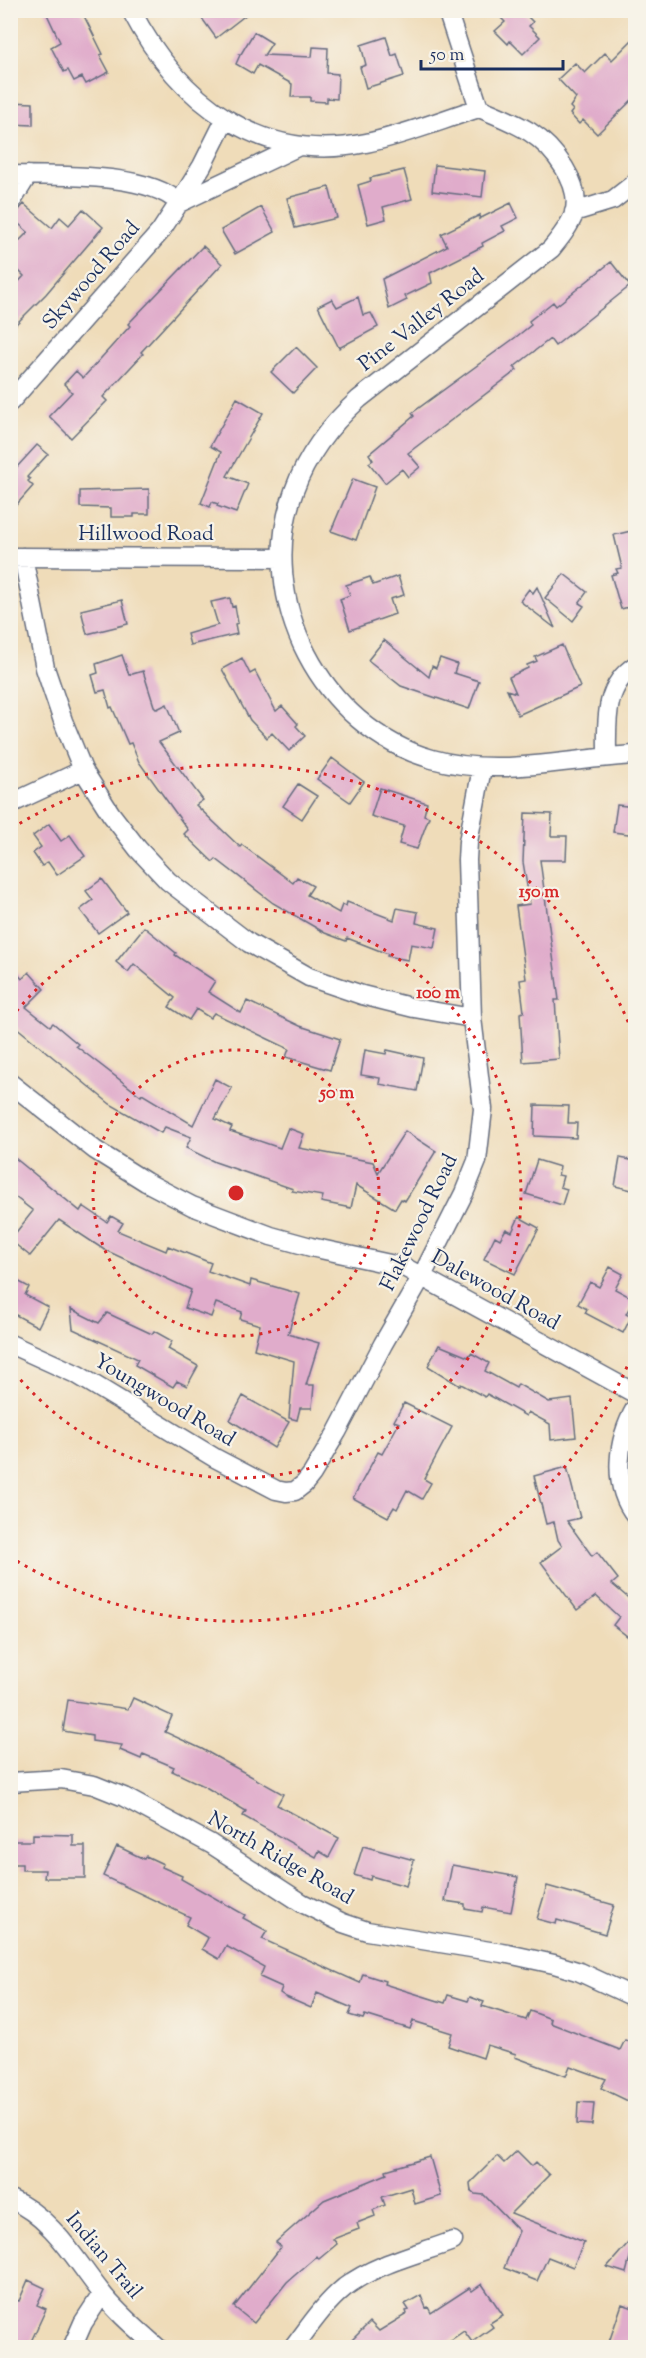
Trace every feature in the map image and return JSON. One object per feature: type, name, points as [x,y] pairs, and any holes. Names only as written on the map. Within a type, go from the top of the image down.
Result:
[{"type":"street","points":[[131,10],[162,62],[186,89],[225,120],[257,135],[299,146],[332,147],[363,144],[402,135],[479,108],[509,120],[531,133],[551,151],[574,188],[574,212],[612,200],[636,182]]},
{"type":"street","points":[[447,10],[479,108]]},
{"type":"street","name":"Skywood Road","points":[[10,402],[160,232],[202,166],[225,120]]},
{"type":"street","points":[[10,204],[19,175],[136,182],[164,191],[179,203],[299,146]]},
{"type":"street","name":"Pine Valley Road","points":[[574,212],[569,225],[551,249],[358,399],[331,426],[313,451],[293,491],[286,516],[282,558],[287,604],[299,637],[317,672],[346,708],[378,734],[410,750],[432,759],[482,768],[532,766],[636,755]]},
{"type":"street","points":[[17,557],[45,668],[59,711],[83,770],[111,814],[168,882],[249,943],[309,977],[335,987],[414,1008],[472,1018]]},
{"type":"street","name":"Hillwood Road","points":[[17,557],[282,558]]},
{"type":"street","points":[[607,757],[608,705],[617,684],[636,665]]},
{"type":"street","name":"Flakewood Road","points":[[295,1491],[312,1474],[337,1432],[383,1344],[423,1275],[464,1194],[477,1161],[483,1109],[472,1018],[467,860],[468,842],[482,768]]},
{"type":"street","points":[[10,804],[83,770]]},
{"type":"street","name":"Dalewood Road","points":[[10,1083],[96,1150],[146,1182],[192,1206],[271,1236],[404,1267],[423,1275],[636,1394]]},
{"type":"street","name":"Youngwood Road","points":[[10,1344],[78,1375],[276,1490],[295,1491]]},
{"type":"street","points":[[636,1407],[623,1437],[619,1475],[625,1496],[636,1516]]},
{"type":"street","name":"North Ridge Road","points":[[10,1782],[61,1779],[94,1785],[124,1797],[211,1844],[302,1903],[367,1932],[508,1954],[554,1964],[580,1972],[636,1998]]},
{"type":"street","name":"Indian Trail","points":[[10,2199],[22,2205],[49,2226],[102,2294],[158,2348]]},
{"type":"street","points":[[293,2348],[329,2302],[345,2287],[376,2270],[453,2241]]},
{"type":"street","points":[[72,2348],[102,2294]]},
{"type":"building","points":[[45,10],[81,10],[103,54],[100,55],[109,72],[86,84],[82,77],[74,81],[68,70],[64,72],[51,47],[60,42]]},
{"type":"building","points":[[196,10],[252,10],[216,38]]},
{"type":"building","points":[[493,10],[521,10],[533,22],[529,26],[540,37],[523,54],[495,31],[505,22]]},
{"type":"building","points":[[254,32],[272,43],[264,55],[312,57],[313,47],[328,48],[327,73],[338,74],[337,99],[327,98],[327,102],[310,101],[310,97],[291,97],[292,84],[258,65],[253,74],[236,64],[239,54]]},
{"type":"building","points":[[636,36],[636,96],[597,134],[583,120],[579,124],[570,114],[573,110],[570,107],[576,98],[558,79],[575,63],[585,73],[605,53],[612,60]]},
{"type":"building","points":[[386,37],[392,56],[397,54],[404,76],[366,88],[360,67],[366,65],[361,45]]},
{"type":"building","points":[[10,102],[33,103],[33,125],[10,124]]},
{"type":"building","points":[[435,165],[485,171],[482,197],[432,191]]},
{"type":"building","points":[[404,170],[412,199],[383,207],[386,219],[368,224],[358,185],[371,181],[370,178]]},
{"type":"building","points":[[329,187],[337,218],[295,228],[287,198]]},
{"type":"building","points":[[511,203],[518,218],[502,226],[505,231],[482,243],[483,246],[430,273],[432,283],[405,296],[407,300],[389,309],[382,279],[447,246],[441,234]]},
{"type":"building","points":[[24,204],[52,228],[60,217],[69,225],[83,209],[103,227],[46,294],[10,330],[10,291],[24,276],[10,262],[10,250],[28,232],[12,218]]},
{"type":"building","points":[[261,207],[275,232],[235,254],[221,230]]},
{"type":"building","points":[[203,246],[222,264],[141,352],[143,354],[103,397],[107,401],[71,438],[49,416],[72,392],[64,384],[76,371],[83,378],[130,326],[128,324]]},
{"type":"building","points":[[611,262],[630,286],[555,346],[550,339],[514,367],[517,370],[408,453],[420,467],[408,477],[402,469],[385,483],[369,463],[373,460],[369,454],[414,416],[412,413],[516,337],[531,325],[529,321],[553,302],[556,306]]},
{"type":"building","points":[[358,297],[363,315],[371,313],[378,327],[339,348],[318,306],[332,299],[337,307]]},
{"type":"building","points":[[296,347],[317,368],[293,393],[271,372]]},
{"type":"building","points":[[237,398],[263,413],[227,476],[248,484],[236,513],[212,502],[210,507],[201,503],[221,452],[210,446]]},
{"type":"building","points":[[37,445],[48,454],[27,477],[33,486],[10,512],[10,463],[16,468]]},
{"type":"building","points":[[353,479],[375,487],[356,540],[331,531]]},
{"type":"building","points":[[149,489],[149,514],[134,514],[134,517],[111,517],[111,508],[80,507],[80,491]]},
{"type":"building","points":[[631,531],[636,550],[636,605],[621,609],[611,575],[618,573],[616,569],[622,568],[614,535]]},
{"type":"building","points":[[564,574],[587,592],[579,603],[584,606],[573,621],[545,598]]},
{"type":"building","points":[[398,576],[404,595],[390,599],[395,614],[350,630],[340,599],[350,595],[346,585],[370,577],[373,585]]},
{"type":"building","points":[[537,587],[555,628],[520,601],[529,589],[533,593]]},
{"type":"building","points":[[230,598],[232,607],[235,606],[237,634],[190,645],[187,634],[218,625],[211,602]]},
{"type":"building","points":[[122,600],[128,624],[87,634],[81,610]]},
{"type":"building","points":[[384,640],[429,677],[432,666],[436,668],[440,658],[457,664],[454,673],[479,681],[469,709],[401,686],[368,660]]},
{"type":"building","points":[[562,645],[580,687],[518,715],[507,690],[516,693],[509,677],[528,668],[527,665],[537,661],[535,657]]},
{"type":"building","points":[[122,655],[129,675],[143,671],[154,706],[157,709],[167,704],[179,733],[159,742],[203,800],[196,805],[240,847],[242,845],[293,883],[297,877],[313,886],[307,895],[339,913],[342,905],[346,906],[347,902],[394,920],[397,908],[418,912],[416,923],[438,928],[434,948],[411,944],[408,960],[387,956],[388,954],[347,938],[346,941],[325,933],[273,903],[216,859],[213,862],[184,834],[188,830],[139,762],[131,743],[128,744],[112,707],[110,708],[105,690],[97,692],[92,675],[98,673],[96,664]]},
{"type":"building","points":[[242,658],[250,674],[255,671],[276,711],[282,706],[305,736],[289,751],[272,733],[267,738],[250,720],[222,669]]},
{"type":"building","points":[[332,758],[364,782],[350,802],[317,779]]},
{"type":"building","points":[[298,784],[317,796],[302,819],[283,806]]},
{"type":"building","points":[[380,788],[427,803],[424,815],[429,817],[417,849],[399,844],[404,826],[371,816]]},
{"type":"building","points":[[617,805],[636,807],[636,835],[613,832]]},
{"type":"building","points":[[525,813],[552,814],[551,836],[567,836],[566,860],[540,860],[559,1000],[555,1000],[559,1059],[523,1062],[520,1013],[524,1012],[520,980],[526,979],[516,906],[530,904],[523,862]]},
{"type":"building","points":[[49,824],[61,841],[70,835],[85,856],[57,875],[48,862],[42,866],[33,853],[41,847],[33,836]]},
{"type":"building","points":[[102,879],[127,912],[98,933],[80,910],[93,900],[86,891]]},
{"type":"building","points":[[144,927],[176,953],[175,955],[215,981],[208,992],[241,1013],[247,1001],[300,1026],[340,1039],[330,1070],[286,1057],[289,1049],[214,1013],[210,1018],[196,1009],[189,1020],[169,1007],[175,998],[134,964],[128,972],[116,962]]},
{"type":"building","points":[[10,965],[22,979],[29,972],[44,989],[26,1007],[50,1026],[53,1023],[78,1044],[76,1046],[141,1096],[142,1094],[193,1125],[215,1079],[232,1088],[215,1119],[232,1127],[230,1131],[280,1148],[288,1128],[304,1134],[299,1148],[373,1162],[378,1173],[405,1131],[436,1151],[405,1201],[401,1199],[395,1209],[356,1185],[351,1208],[321,1202],[323,1196],[292,1191],[293,1189],[215,1162],[186,1148],[191,1137],[165,1127],[161,1133],[110,1104],[10,1022]]},
{"type":"building","points":[[365,1050],[386,1054],[387,1050],[423,1058],[417,1091],[379,1084],[380,1078],[361,1075]]},
{"type":"building","points":[[535,1105],[569,1106],[568,1123],[577,1123],[576,1138],[534,1136]]},
{"type":"building","points":[[10,1154],[80,1211],[83,1206],[107,1222],[111,1216],[123,1223],[118,1231],[166,1251],[168,1246],[211,1263],[208,1271],[250,1286],[251,1280],[300,1294],[288,1334],[319,1343],[306,1385],[314,1385],[312,1408],[300,1408],[297,1420],[289,1418],[294,1361],[254,1349],[260,1325],[240,1319],[242,1312],[216,1303],[211,1317],[185,1308],[191,1290],[103,1249],[59,1220],[30,1256],[10,1240],[33,1211],[10,1193]]},
{"type":"building","points":[[620,1158],[636,1161],[636,1191],[615,1186]]},
{"type":"building","points":[[537,1160],[560,1167],[558,1175],[563,1176],[560,1187],[567,1189],[562,1205],[526,1194]]},
{"type":"building","points":[[519,1217],[539,1228],[515,1274],[484,1259],[495,1236],[500,1239],[506,1229],[512,1232]]},
{"type":"building","points":[[610,1267],[623,1274],[615,1289],[634,1299],[626,1314],[631,1317],[623,1333],[585,1313],[587,1309],[578,1304],[590,1282],[599,1287]]},
{"type":"building","points":[[10,1277],[29,1287],[25,1295],[48,1307],[38,1327],[14,1314],[10,1320]]},
{"type":"building","points":[[71,1309],[99,1323],[107,1313],[152,1334],[154,1331],[172,1341],[168,1349],[198,1366],[187,1386],[177,1381],[173,1387],[135,1365],[138,1359],[73,1329]]},
{"type":"building","points":[[439,1345],[468,1357],[471,1353],[489,1363],[485,1371],[516,1388],[518,1384],[549,1402],[572,1399],[576,1437],[551,1440],[550,1424],[528,1412],[526,1416],[487,1394],[485,1397],[461,1384],[460,1386],[428,1366]]},
{"type":"building","points":[[243,1396],[289,1422],[274,1448],[230,1420]]},
{"type":"building","points":[[404,1403],[452,1427],[424,1479],[431,1483],[422,1499],[407,1490],[397,1509],[394,1507],[388,1517],[353,1498],[378,1452],[382,1454],[399,1423],[394,1421]]},
{"type":"building","points":[[567,1467],[580,1518],[567,1521],[592,1556],[597,1552],[618,1579],[612,1584],[633,1602],[636,1598],[636,1643],[613,1625],[619,1617],[596,1596],[577,1610],[541,1562],[562,1546],[558,1540],[554,1522],[546,1524],[534,1476]]},
{"type":"building","points":[[133,1698],[172,1716],[165,1732],[202,1749],[283,1794],[277,1805],[339,1838],[329,1857],[319,1851],[316,1857],[243,1816],[246,1811],[204,1786],[172,1771],[174,1767],[143,1754],[141,1759],[120,1750],[122,1745],[92,1741],[92,1736],[63,1731],[68,1700],[128,1709]]},
{"type":"building","points":[[33,1834],[73,1835],[73,1846],[85,1846],[85,1878],[44,1878],[45,1870],[22,1870],[22,1864],[10,1864],[10,1841],[33,1841]]},
{"type":"building","points":[[117,1846],[144,1859],[146,1856],[163,1864],[162,1867],[182,1876],[181,1879],[245,1915],[243,1918],[267,1931],[262,1939],[360,1983],[363,1974],[385,1981],[384,1984],[445,2003],[448,1995],[468,2001],[470,1997],[484,2002],[482,2006],[526,2020],[530,2011],[551,2019],[550,2023],[620,2050],[625,2040],[636,2045],[636,2092],[630,2102],[601,2088],[606,2079],[570,2066],[566,2076],[515,2057],[516,2054],[487,2045],[483,2058],[448,2046],[452,2033],[413,2021],[410,2029],[365,2015],[363,2019],[349,2015],[352,2008],[317,1993],[311,2008],[286,1997],[280,1993],[282,1987],[260,1977],[264,1967],[226,1946],[219,1959],[202,1949],[208,1938],[186,1925],[190,1917],[103,1876]]},
{"type":"building","points":[[363,1846],[414,1860],[406,1886],[371,1876],[370,1880],[354,1875]]},
{"type":"building","points":[[452,1865],[518,1877],[511,1912],[483,1907],[482,1912],[465,1909],[465,1904],[445,1901]]},
{"type":"building","points":[[547,1886],[614,1905],[605,1934],[557,1920],[556,1924],[537,1919]]},
{"type":"building","points":[[578,2102],[594,2103],[592,2125],[577,2124]]},
{"type":"building","points":[[517,2151],[532,2166],[536,2162],[549,2175],[511,2213],[584,2242],[573,2267],[548,2257],[537,2281],[504,2268],[519,2231],[484,2195],[471,2191],[470,2183],[497,2156],[504,2163]]},
{"type":"building","points":[[430,2157],[441,2196],[415,2204],[411,2188],[382,2197],[385,2205],[373,2210],[375,2216],[357,2223],[359,2229],[333,2239],[337,2244],[319,2259],[317,2256],[287,2282],[254,2323],[234,2307],[281,2247],[276,2242],[324,2200],[387,2174],[386,2170]]},
{"type":"building","points":[[636,2234],[626,2273],[607,2267]]},
{"type":"building","points":[[28,2280],[45,2288],[37,2305],[46,2309],[28,2348],[10,2348],[10,2298],[19,2301]]},
{"type":"building","points":[[482,2284],[503,2315],[490,2323],[493,2327],[472,2342],[464,2331],[439,2348],[344,2348],[370,2322],[379,2331],[407,2314],[406,2311],[409,2310],[405,2304],[421,2295],[426,2308],[428,2307],[431,2313],[469,2288],[472,2291]]},
{"type":"building","points":[[622,2304],[636,2309],[636,2348],[607,2348]]}]
